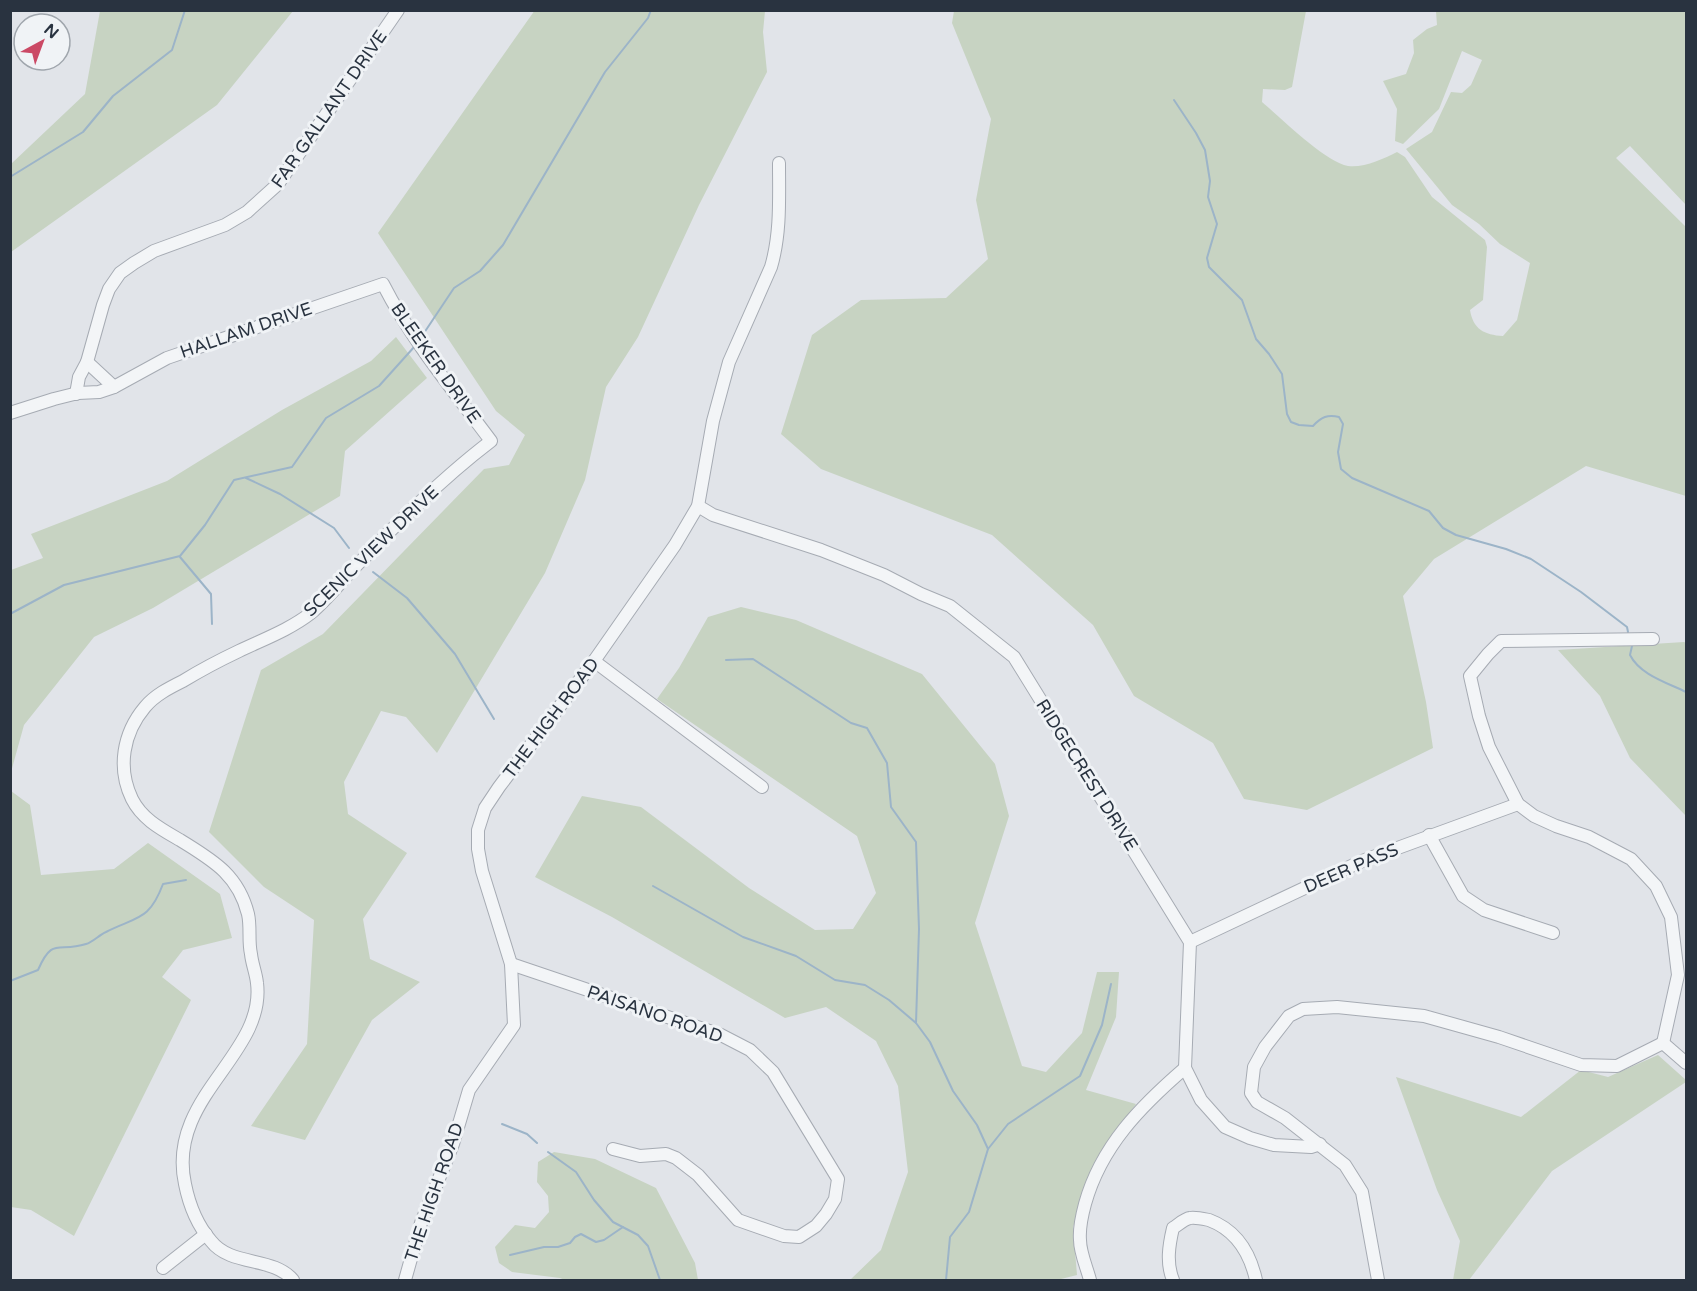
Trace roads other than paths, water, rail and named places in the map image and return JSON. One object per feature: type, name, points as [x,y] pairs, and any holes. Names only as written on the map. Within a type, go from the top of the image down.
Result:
[{"type":"street","name":"FAR GALLANT DRIVE","points":[[87,362],[109,289],[120,273],[154,251],[225,225],[247,212],[278,184],[398,10]]},
{"type":"street","name":"THE HIGH ROAD","points":[[405,1281],[421,1223],[453,1144],[469,1090],[514,1025],[511,964],[482,871],[478,849],[478,830],[486,808],[499,787],[594,661],[675,545],[698,506],[713,421],[729,362],[776,251],[779,163]]},
{"type":"street","name":"BLEEKER DRIVE","points":[[383,284],[407,327],[491,441]]},
{"type":"street","name":"HALLAM DRIVE","points":[[10,413],[76,394],[99,392],[114,387],[166,358],[383,284]]},
{"type":"street","points":[[76,394],[87,362],[114,387]]},
{"type":"street","name":"SCENIC VIEW DRIVE","points":[[293,1281],[285,1272],[234,1257],[212,1243],[196,1216],[186,1189],[182,1165],[183,1151],[192,1119],[208,1089],[242,1040],[255,1009],[257,984],[250,953],[248,915],[238,888],[227,872],[148,819],[132,799],[123,766],[126,739],[139,715],[162,692],[219,661],[278,634],[310,613],[454,470],[491,441]]},
{"type":"street","name":"RIDGECREST DRIVE","points":[[698,506],[712,514],[821,550],[874,571],[950,606],[1014,657],[1190,942]]},
{"type":"street","points":[[1653,639],[1501,641],[1470,676],[1489,747],[1518,804],[1534,816],[1589,837],[1631,859],[1656,886],[1671,917],[1678,975],[1663,1043]]},
{"type":"street","points":[[594,661],[762,787]]},
{"type":"street","name":"DEER PASS","points":[[1190,942],[1362,861],[1518,804]]},
{"type":"street","points":[[1429,836],[1463,896],[1484,910],[1553,933]]},
{"type":"street","points":[[1190,942],[1185,1068],[1201,1100],[1225,1127],[1250,1138],[1274,1144],[1311,1147],[1320,1144]]},
{"type":"street","name":"PAISANO ROAD","points":[[511,964],[721,1035],[750,1050],[773,1072],[838,1179],[835,1199],[816,1226],[799,1237],[784,1236],[738,1220],[698,1175],[676,1158],[666,1154],[640,1156],[614,1149]]},
{"type":"street","points":[[1378,1281],[1362,1192],[1345,1165],[1285,1118],[1257,1102],[1251,1094],[1254,1067],[1265,1047],[1289,1016],[1304,1009],[1337,1007],[1424,1016],[1499,1037],[1581,1065],[1617,1066],[1663,1043]]},
{"type":"street","points":[[1663,1043],[1686,1063]]},
{"type":"street","points":[[1090,1281],[1080,1241],[1081,1218],[1090,1187],[1106,1153],[1125,1126],[1152,1097],[1185,1068]]},
{"type":"street","points":[[1173,1281],[1170,1274],[1168,1248],[1173,1228],[1190,1218],[1204,1219],[1222,1225],[1238,1239],[1249,1257],[1256,1281]]},
{"type":"street","points":[[163,1268],[206,1234]]},
{"type":"waterway","points":[[10,177],[83,132],[113,96],[172,50],[185,10]]},
{"type":"waterway","points":[[420,339],[454,288],[480,271],[503,245],[605,72],[648,18],[651,10]]},
{"type":"waterway","points":[[1174,100],[1205,150],[1210,181],[1208,197],[1217,224],[1207,258],[1209,267],[1242,300],[1256,339],[1282,374],[1287,414],[1291,422],[1313,426],[1325,417],[1339,417],[1343,424],[1338,452],[1341,469],[1352,478],[1429,511],[1443,528],[1456,535],[1506,549],[1531,559],[1581,592],[1627,627],[1628,632]]},
{"type":"waterway","points":[[10,614],[64,585],[180,556],[205,525],[234,480],[292,467],[326,418],[379,386],[415,346]]},
{"type":"waterway","points":[[246,478],[280,494],[334,528],[349,548]]},
{"type":"waterway","points":[[180,557],[211,594],[212,624]]},
{"type":"waterway","points":[[373,572],[407,598],[455,654],[494,719]]},
{"type":"waterway","points":[[1632,646],[1630,655],[1640,668],[1655,678],[1686,692]]},
{"type":"waterway","points":[[726,660],[753,659],[851,723],[867,728],[887,763],[891,807],[916,842],[919,929],[916,1023],[930,1042],[953,1091],[977,1125],[988,1149]]},
{"type":"waterway","points":[[10,981],[38,970],[43,959],[52,949],[89,943],[103,933],[141,916],[153,905],[163,884],[186,880]]},
{"type":"waterway","points":[[653,886],[743,937],[796,956],[835,980],[865,985],[889,1000],[916,1023]]},
{"type":"waterway","points":[[946,1280],[950,1237],[969,1212],[988,1149],[1008,1124],[1080,1076],[1102,1025],[1111,984]]},
{"type":"waterway","points":[[502,1124],[527,1134],[537,1143]]},
{"type":"waterway","points":[[548,1152],[576,1172],[594,1200],[613,1222],[638,1235],[648,1246],[660,1280]]},
{"type":"waterway","points":[[510,1255],[544,1247],[558,1247],[570,1243],[581,1234],[596,1242],[604,1240],[623,1227]]}]
